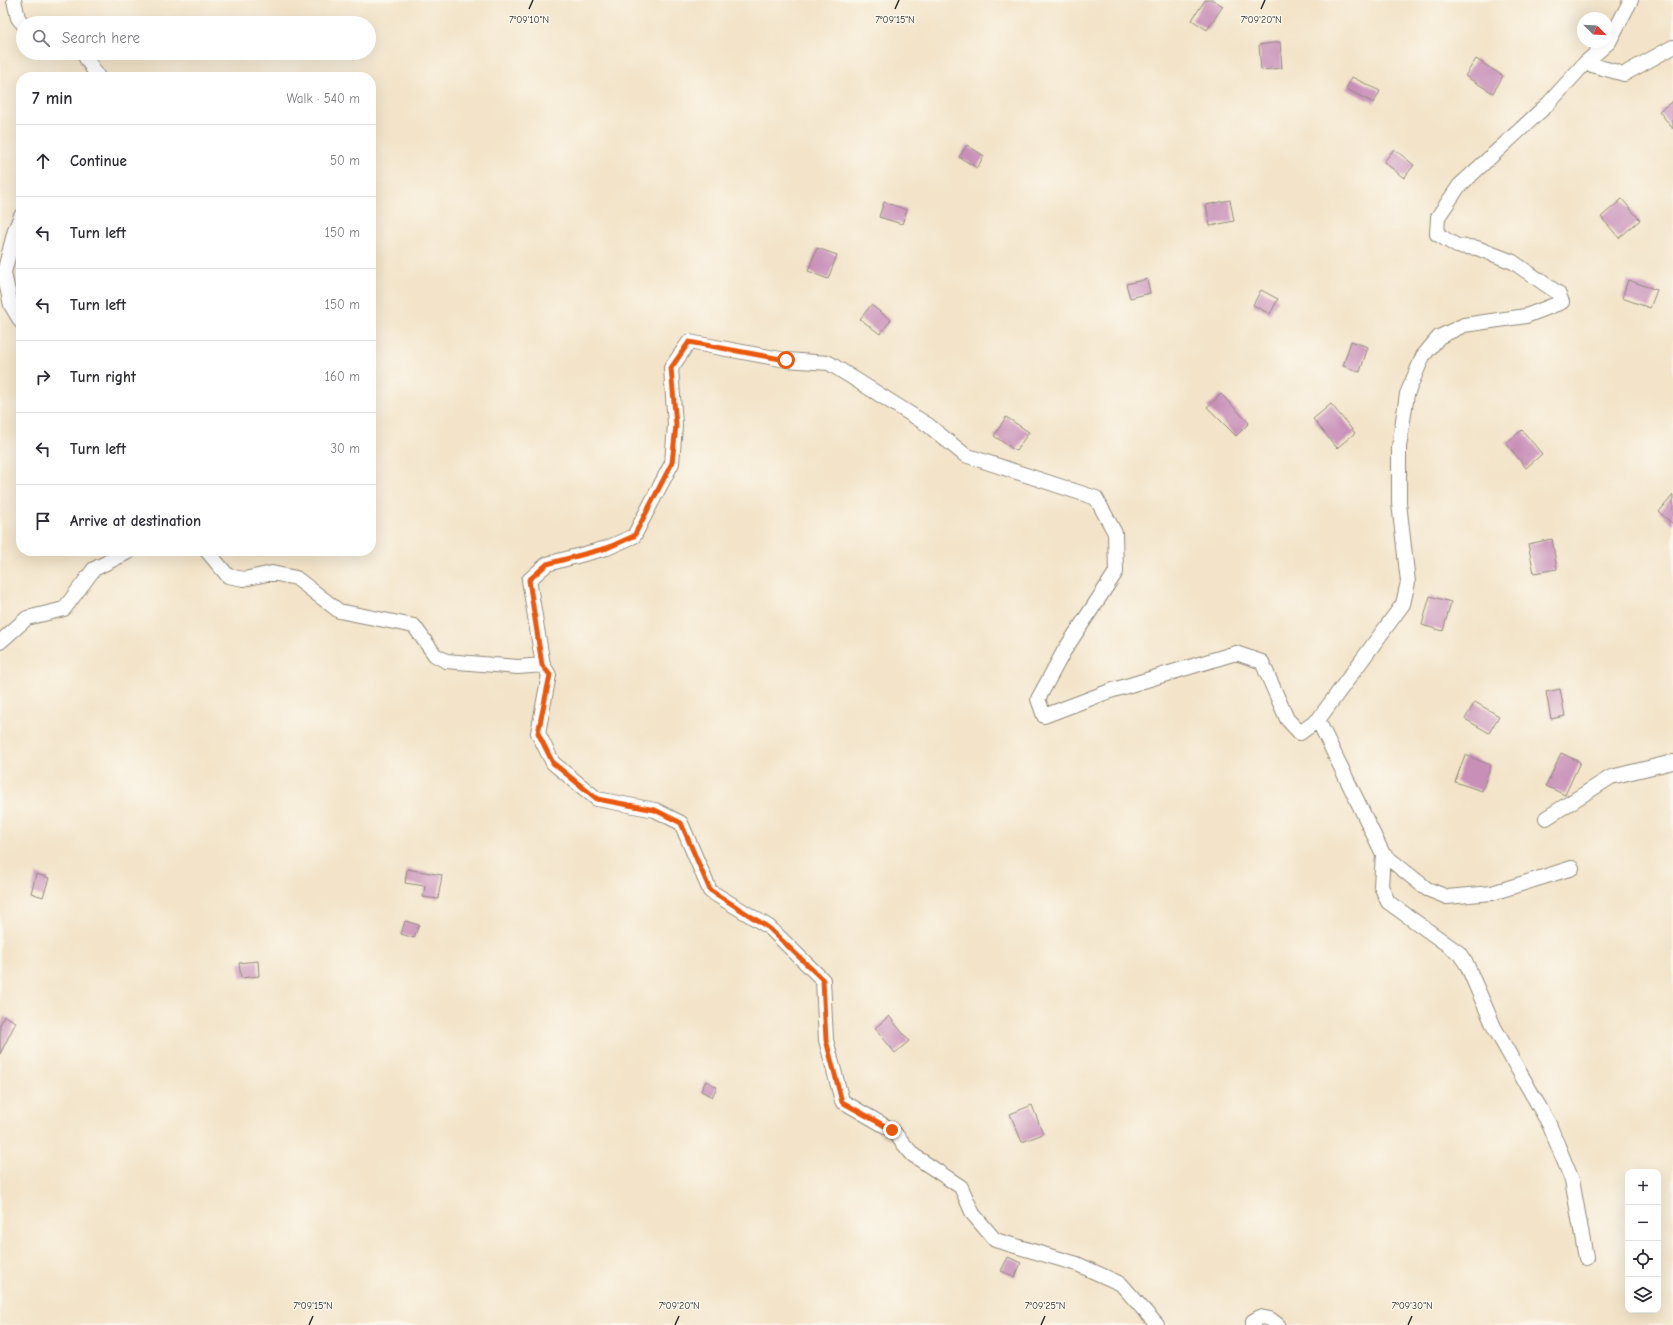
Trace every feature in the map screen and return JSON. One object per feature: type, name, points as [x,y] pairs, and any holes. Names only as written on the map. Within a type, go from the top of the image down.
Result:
[{"type":"street","points":[[14,0],[18,16]]},
{"type":"street","points":[[1158,1325],[1121,1284],[1077,1264],[995,1240],[973,1214],[961,1187],[913,1155],[892,1130],[842,1102],[826,1040],[823,980],[769,928],[710,890],[681,823],[655,810],[597,799],[553,763],[538,733],[550,675],[542,665],[529,580],[547,564],[607,548],[634,536],[672,463],[676,425],[671,368],[689,342],[786,360],[829,363],[928,426],[965,455],[1096,498],[1115,533],[1116,572],[1064,651],[1038,699],[1044,716],[1110,691],[1236,653],[1262,662],[1287,719],[1300,733],[1318,720],[1403,604],[1408,582],[1399,503],[1399,446],[1407,394],[1423,356],[1439,337],[1464,325],[1526,316],[1562,302],[1558,293],[1513,262],[1477,248],[1457,246],[1437,234],[1438,217],[1459,186],[1548,104],[1585,63],[1609,42],[1631,0]]},
{"type":"street","points":[[1585,63],[1624,74],[1673,47]]},
{"type":"street","points":[[87,60],[95,72]]},
{"type":"street","points":[[16,230],[4,273],[11,305],[16,314]]},
{"type":"street","points":[[0,642],[27,618],[64,609],[94,569],[120,556]]},
{"type":"street","points":[[211,556],[228,576],[244,579],[272,573],[296,578],[339,611],[414,626],[436,655],[446,661],[518,667],[542,665]]},
{"type":"street","points":[[1318,720],[1383,854],[1427,889],[1447,897],[1492,892],[1572,868]]},
{"type":"street","points":[[1546,818],[1611,777],[1673,762]]},
{"type":"street","points":[[1383,854],[1381,886],[1388,902],[1458,953],[1467,965],[1494,1027],[1548,1124],[1572,1180],[1586,1258]]},
{"type":"street","points":[[1253,1325],[1253,1321],[1260,1317],[1270,1319],[1278,1325]]},
{"type":"building","points":[[1205,0],[1213,0],[1223,6],[1207,30],[1192,20]]},
{"type":"building","points":[[1280,42],[1282,68],[1261,70],[1259,45]]},
{"type":"building","points":[[1476,59],[1503,76],[1493,93],[1465,76]]},
{"type":"building","points":[[1352,77],[1380,91],[1374,103],[1346,89]]},
{"type":"building","points":[[1673,101],[1673,129],[1659,111]]},
{"type":"building","points":[[967,145],[984,156],[977,168],[959,157]]},
{"type":"building","points":[[1394,149],[1414,165],[1404,178],[1384,162]]},
{"type":"building","points":[[1622,199],[1640,220],[1619,238],[1601,217]]},
{"type":"building","points":[[1230,200],[1234,221],[1210,226],[1206,205]]},
{"type":"building","points":[[884,202],[907,210],[902,224],[879,217]]},
{"type":"building","points":[[817,248],[837,255],[828,279],[808,271]]},
{"type":"building","points":[[1147,279],[1150,293],[1130,298],[1126,284]]},
{"type":"building","points":[[1628,280],[1657,290],[1650,308],[1622,298]]},
{"type":"building","points":[[1261,290],[1278,299],[1270,314],[1253,305]]},
{"type":"building","points":[[871,305],[891,320],[880,334],[860,319]]},
{"type":"building","points":[[1351,341],[1368,347],[1360,372],[1343,366]]},
{"type":"building","points":[[1221,394],[1249,423],[1236,436],[1207,407]]},
{"type":"building","points":[[1331,404],[1355,433],[1337,448],[1313,419]]},
{"type":"building","points":[[1006,417],[1029,432],[1016,451],[994,436]]},
{"type":"building","points":[[1522,430],[1542,454],[1526,468],[1506,443]]},
{"type":"building","points":[[1673,495],[1673,524],[1659,512]]},
{"type":"building","points":[[1552,539],[1557,569],[1534,573],[1528,544]]},
{"type":"building","points":[[1430,596],[1451,602],[1443,631],[1422,625]]},
{"type":"building","points":[[1560,689],[1565,716],[1551,719],[1546,692]]},
{"type":"building","points":[[1475,702],[1499,716],[1489,733],[1465,719]]},
{"type":"building","points":[[1561,753],[1580,762],[1565,795],[1546,786]]},
{"type":"building","points":[[1465,755],[1491,765],[1482,791],[1455,782]]},
{"type":"building","points":[[407,869],[442,875],[438,899],[423,897],[425,886],[405,883]]},
{"type":"building","points":[[36,874],[49,878],[43,897],[31,893]]},
{"type":"building","points":[[405,921],[419,925],[414,938],[401,934]]},
{"type":"building","points":[[258,961],[259,976],[241,978],[239,963]]},
{"type":"building","points":[[4,1016],[16,1022],[0,1054],[0,1025]]},
{"type":"building","points":[[889,1016],[909,1041],[895,1053],[875,1028]]},
{"type":"building","points":[[706,1081],[717,1087],[712,1097],[701,1091]]},
{"type":"building","points":[[1032,1105],[1043,1134],[1022,1142],[1010,1114]]},
{"type":"building","points":[[1008,1257],[1021,1263],[1015,1277],[1001,1271]]},
{"type":"route","points":[[786,360],[689,342],[671,368],[676,425],[672,463],[634,536],[607,548],[547,564],[529,580],[542,665],[550,675],[538,733],[553,763],[597,799],[655,810],[681,823],[710,890],[769,928],[823,980],[826,1040],[842,1102],[892,1130]]}]
